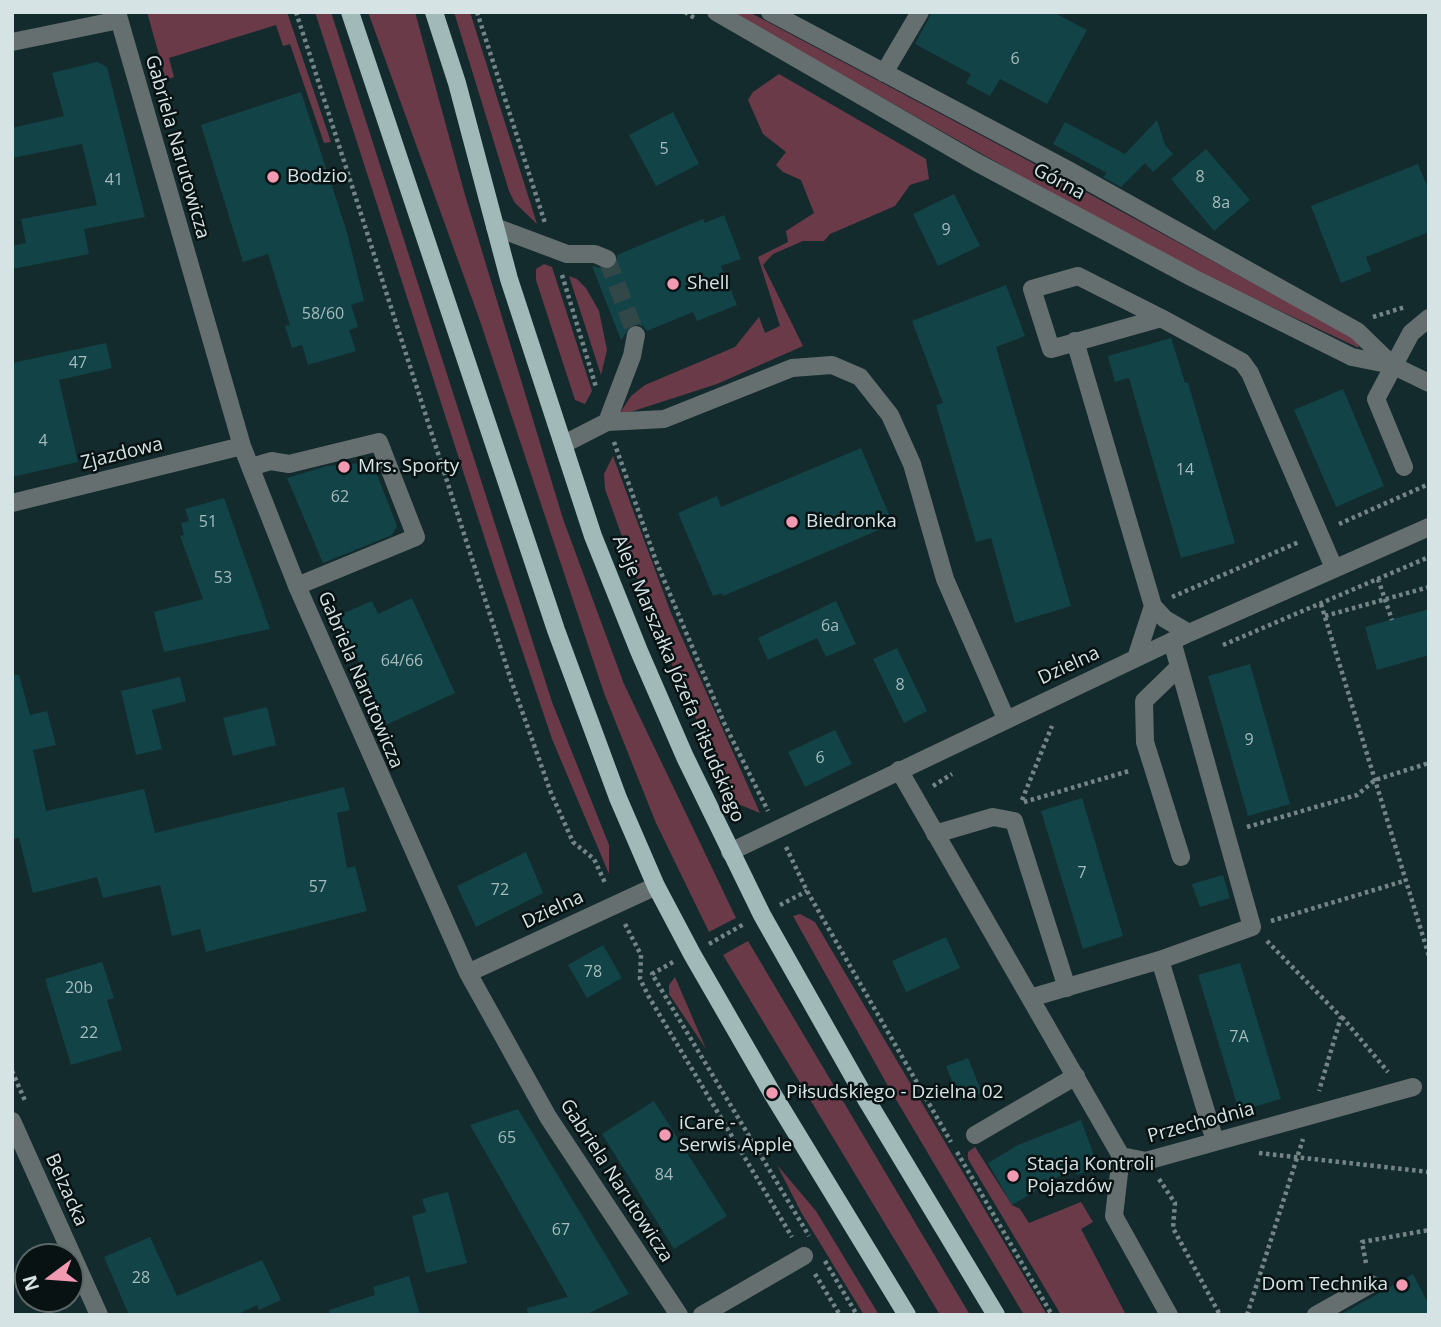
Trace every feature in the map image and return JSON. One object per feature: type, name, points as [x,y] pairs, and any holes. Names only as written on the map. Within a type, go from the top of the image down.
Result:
[{"type":"main road","points":[[349,12],[588,723],[656,886],[772,1093],[907,1315]]},
{"type":"main road","name":"Aleje Marszałka Józefa Piłsudskiego","points":[[434,12],[495,227],[593,537],[639,652],[730,852],[762,915],[866,1099],[996,1315]]},
{"type":"street","name":"Górna","points":[[716,12],[976,162],[1193,278],[1352,357],[1392,365],[1429,383]]},
{"type":"street","name":"Górna","points":[[770,12],[1080,176],[1357,331],[1392,365]]},
{"type":"street","points":[[884,74],[920,12]]},
{"type":"street","points":[[12,42],[118,16]]},
{"type":"street","name":"Gabriela Narutowicza","points":[[118,16],[242,446],[297,586],[419,869],[468,972],[548,1117],[679,1315]]},
{"type":"street","points":[[495,227],[567,254],[595,254],[607,259]]},
{"type":"street","points":[[1161,318],[1051,349],[1032,289],[1078,276],[1161,318],[1236,357],[1247,367],[1334,568]]},
{"type":"street","points":[[1404,467],[1376,399],[1411,333],[1429,318]]},
{"type":"street","points":[[607,422],[632,356],[636,335]]},
{"type":"street","points":[[1075,341],[1153,606],[1165,619],[1189,633]]},
{"type":"street","points":[[564,444],[607,422],[664,419],[792,368],[832,365],[860,377],[890,415],[912,464],[945,579],[1006,719]]},
{"type":"street","points":[[251,467],[271,461],[289,464],[379,442],[416,537],[297,586]]},
{"type":"street","name":"Zjazdowa","points":[[12,503],[242,446]]},
{"type":"street","name":"Dzielna","points":[[730,852],[1172,640],[1429,527]]},
{"type":"street","points":[[1136,658],[1153,606]]},
{"type":"street","points":[[1030,998],[1160,960],[1252,927],[1172,640]]},
{"type":"street","points":[[1179,667],[1144,701],[1145,742],[1181,857]]},
{"type":"street","points":[[898,770],[1121,1156],[1114,1216],[1169,1315]]},
{"type":"street","points":[[935,834],[993,817],[1014,821],[1067,988]]},
{"type":"street","name":"Dzielna","points":[[468,972],[656,886]]},
{"type":"street","points":[[1160,960],[1215,1141]]},
{"type":"street","points":[[975,1135],[1076,1076]]},
{"type":"street","name":"Przechodnia","points":[[1121,1156],[1146,1160],[1413,1087]]},
{"type":"street","name":"Belzacka","points":[[12,1121],[99,1315]]},
{"type":"street","points":[[702,1315],[814,1252]]},
{"type":"street","points":[[1316,1315],[1371,1284]]},
{"type":"path","points":[[296,12],[438,460],[547,781],[573,842],[594,859],[641,955],[640,979],[649,997],[814,1252],[858,1315]]},
{"type":"path","points":[[477,12],[607,422],[667,586],[725,725],[807,891],[1052,1315]]},
{"type":"path","points":[[1378,579],[1392,620]]},
{"type":"path","points":[[1325,616],[1429,587]]},
{"type":"path","points":[[1321,604],[1429,956]]},
{"type":"path","points":[[1052,726],[1020,804],[1129,771]]},
{"type":"path","points":[[1226,833],[1357,795],[1375,779],[1429,763]]},
{"type":"path","points":[[1252,927],[1404,881]]},
{"type":"path","points":[[807,891],[652,974],[814,1252],[840,1315]]},
{"type":"path","points":[[1341,1017],[1387,1069],[1393,1093]]},
{"type":"path","points":[[1252,1152],[1429,1172]]},
{"type":"path","points":[[1146,1160],[1175,1203],[1173,1228],[1220,1315]]},
{"type":"path","points":[[1371,1284],[1362,1242],[1429,1230]]},
{"type":"shaded area","points":[[147,12],[287,12],[331,142],[324,143],[290,44],[283,46],[276,25],[169,58],[174,77],[166,80]]},
{"type":"shaded area","points":[[315,12],[331,12],[552,702],[609,845],[609,874],[552,739]]},
{"type":"shaded area","points":[[368,12],[415,12],[465,195],[563,519],[624,684],[736,918],[709,932],[656,823],[604,693],[479,318]]},
{"type":"shaded area","points":[[454,12],[470,12],[537,224],[515,203],[509,191]]},
{"type":"shaded area","points":[[731,12],[749,12],[1018,155],[1357,340],[1359,348],[1225,285],[1088,214]]},
{"type":"shaded area","points":[[779,74],[926,159],[929,179],[910,185],[895,206],[830,234],[824,241],[803,241],[773,254],[763,265],[803,346],[717,384],[618,416],[631,396],[645,385],[735,347],[759,317],[765,333],[780,326],[758,257],[788,242],[786,231],[814,213],[801,180],[783,172],[776,165],[786,152],[763,134],[748,100],[753,92]]},
{"type":"shaded area","points":[[544,264],[552,267],[592,391],[585,404],[575,400],[536,280],[536,269]]},
{"type":"shaded area","points":[[569,276],[577,279],[586,288],[599,311],[607,350],[601,375]]},
{"type":"shaded area","points":[[613,456],[671,613],[760,813],[738,804],[729,792],[653,623],[605,489],[604,474]]},
{"type":"shaded area","points":[[800,914],[815,922],[1047,1315],[1024,1315],[888,1086],[793,916]]},
{"type":"shaded area","points":[[748,941],[970,1315],[940,1315],[723,955]]},
{"type":"shaded area","points":[[675,977],[706,1049],[669,994],[669,985]]},
{"type":"shaded area","points":[[975,1147],[1012,1205],[1020,1209],[1029,1223],[1081,1202],[1093,1222],[1081,1229],[1126,1315],[1061,1315],[968,1159],[968,1152]]},
{"type":"shaded area","points":[[777,1165],[816,1211],[879,1315],[864,1315],[801,1212]]},
{"type":"building","points":[[932,12],[1053,12],[1087,30],[1047,104],[1000,79],[990,96],[966,83],[971,74],[915,44]]},
{"type":"building","points":[[97,62],[107,67],[145,217],[84,229],[89,254],[12,269],[12,246],[26,243],[21,219],[97,205],[82,144],[12,158],[12,128],[64,116],[52,73]]},
{"type":"building","name":"Bodzio","points":[[301,92],[346,229],[364,301],[351,305],[358,327],[349,330],[356,351],[308,365],[302,345],[292,348],[285,326],[290,325],[268,254],[243,262],[201,125]]},
{"type":"building","points":[[673,112],[699,164],[656,186],[629,135]]},
{"type":"building","points":[[1157,120],[1165,145],[1173,154],[1153,172],[1145,163],[1121,187],[1103,177],[1107,173],[1053,144],[1065,122],[1125,154]]},
{"type":"building","points":[[1206,149],[1250,200],[1214,231],[1171,179]]},
{"type":"building","points":[[1418,164],[1429,191],[1429,232],[1366,257],[1371,271],[1341,283],[1311,206]]},
{"type":"building","points":[[954,194],[980,246],[938,266],[913,214]]},
{"type":"building","points":[[724,215],[741,259],[721,266],[737,305],[697,321],[693,312],[647,331],[643,326],[633,324],[621,340],[592,266],[609,270],[617,264],[617,255],[703,219],[705,223]]},
{"type":"building","points":[[1006,285],[1025,336],[996,347],[1071,606],[1015,623],[991,538],[976,542],[936,405],[943,403],[912,321]]},
{"type":"building","points":[[1171,338],[1185,383],[1188,383],[1235,543],[1181,558],[1129,378],[1115,382],[1108,356]]},
{"type":"building","points":[[106,343],[112,368],[59,380],[78,462],[12,477],[12,363]]},
{"type":"building","points":[[1343,389],[1384,486],[1336,507],[1294,410]]},
{"type":"building","name":"Biedronka","points":[[861,448],[893,524],[723,596],[722,593],[713,596],[678,513],[717,496],[721,507]]},
{"type":"building","points":[[372,462],[397,526],[392,535],[323,563],[287,478],[327,466]]},
{"type":"building","points":[[224,498],[270,629],[164,652],[154,612],[203,599],[180,536],[184,535],[181,523],[189,521],[185,509]]},
{"type":"building","points":[[412,598],[455,693],[386,725],[339,615],[372,601],[378,614]]},
{"type":"building","points":[[836,601],[856,644],[826,657],[817,638],[768,660],[758,638]]},
{"type":"building","points":[[1429,609],[1429,655],[1377,670],[1365,627]]},
{"type":"building","points":[[897,648],[927,711],[904,723],[873,659]]},
{"type":"building","points":[[1250,664],[1290,804],[1248,816],[1208,676]]},
{"type":"building","points":[[12,675],[19,675],[30,715],[47,711],[56,745],[33,750],[46,811],[144,789],[155,833],[344,787],[350,810],[337,813],[347,868],[355,866],[367,911],[206,952],[200,929],[172,936],[160,885],[103,898],[97,877],[33,893],[19,838],[12,839]]},
{"type":"building","points":[[180,677],[186,701],[152,710],[162,749],[136,755],[121,691]]},
{"type":"building","points":[[267,707],[276,745],[233,756],[223,718]]},
{"type":"building","points":[[835,730],[852,764],[805,787],[788,752]]},
{"type":"building","points":[[1082,798],[1123,936],[1083,949],[1041,811]]},
{"type":"building","points":[[526,852],[543,893],[476,927],[457,886]]},
{"type":"building","points":[[1223,875],[1230,898],[1200,907],[1192,884]]},
{"type":"building","points":[[946,937],[960,968],[906,992],[892,961]]},
{"type":"building","points":[[603,945],[622,978],[587,998],[568,965]]},
{"type":"building","points":[[102,962],[114,998],[107,1000],[122,1050],[71,1065],[45,979]]},
{"type":"building","points":[[1240,963],[1281,1099],[1239,1111],[1198,975]]},
{"type":"building","points":[[968,1058],[982,1093],[960,1101],[946,1066]]},
{"type":"building","points":[[654,1101],[727,1216],[674,1249],[602,1134]]},
{"type":"building","points":[[518,1109],[629,1294],[585,1315],[528,1315],[527,1308],[568,1297],[470,1125]]},
{"type":"building","points":[[1081,1120],[1098,1167],[1077,1175],[1073,1168],[1012,1205],[988,1163],[1018,1145]]},
{"type":"building","points":[[448,1192],[467,1263],[426,1273],[412,1216],[426,1212],[422,1199]]},
{"type":"building","points":[[150,1237],[177,1296],[262,1260],[281,1300],[259,1310],[257,1305],[236,1315],[129,1315],[104,1257]]},
{"type":"building","name":"Dom Technika","points":[[1413,1274],[1429,1305],[1429,1315],[1340,1315]]},
{"type":"building","points":[[409,1276],[420,1315],[330,1315],[329,1310],[375,1295],[373,1287]]},
{"type":"tunnel","points":[[607,259],[636,335]]},
{"type":"place","name":"Bodzio","points":[[273,177]]},
{"type":"place","name":"Shell","points":[[673,284]]},
{"type":"place","name":"Mrs. Sporty","points":[[344,467]]},
{"type":"place","name":"Biedronka","points":[[792,522]]},
{"type":"place","name":"Piłsudskiego - Dzielna 02","points":[[772,1093]]},
{"type":"place","name":"iCare - Serwis Apple","points":[[665,1135]]},
{"type":"place","name":"Stacja Kontroli Pojazdów","points":[[1013,1176]]},
{"type":"place","name":"Dom Technika","points":[[1402,1285]]}]
